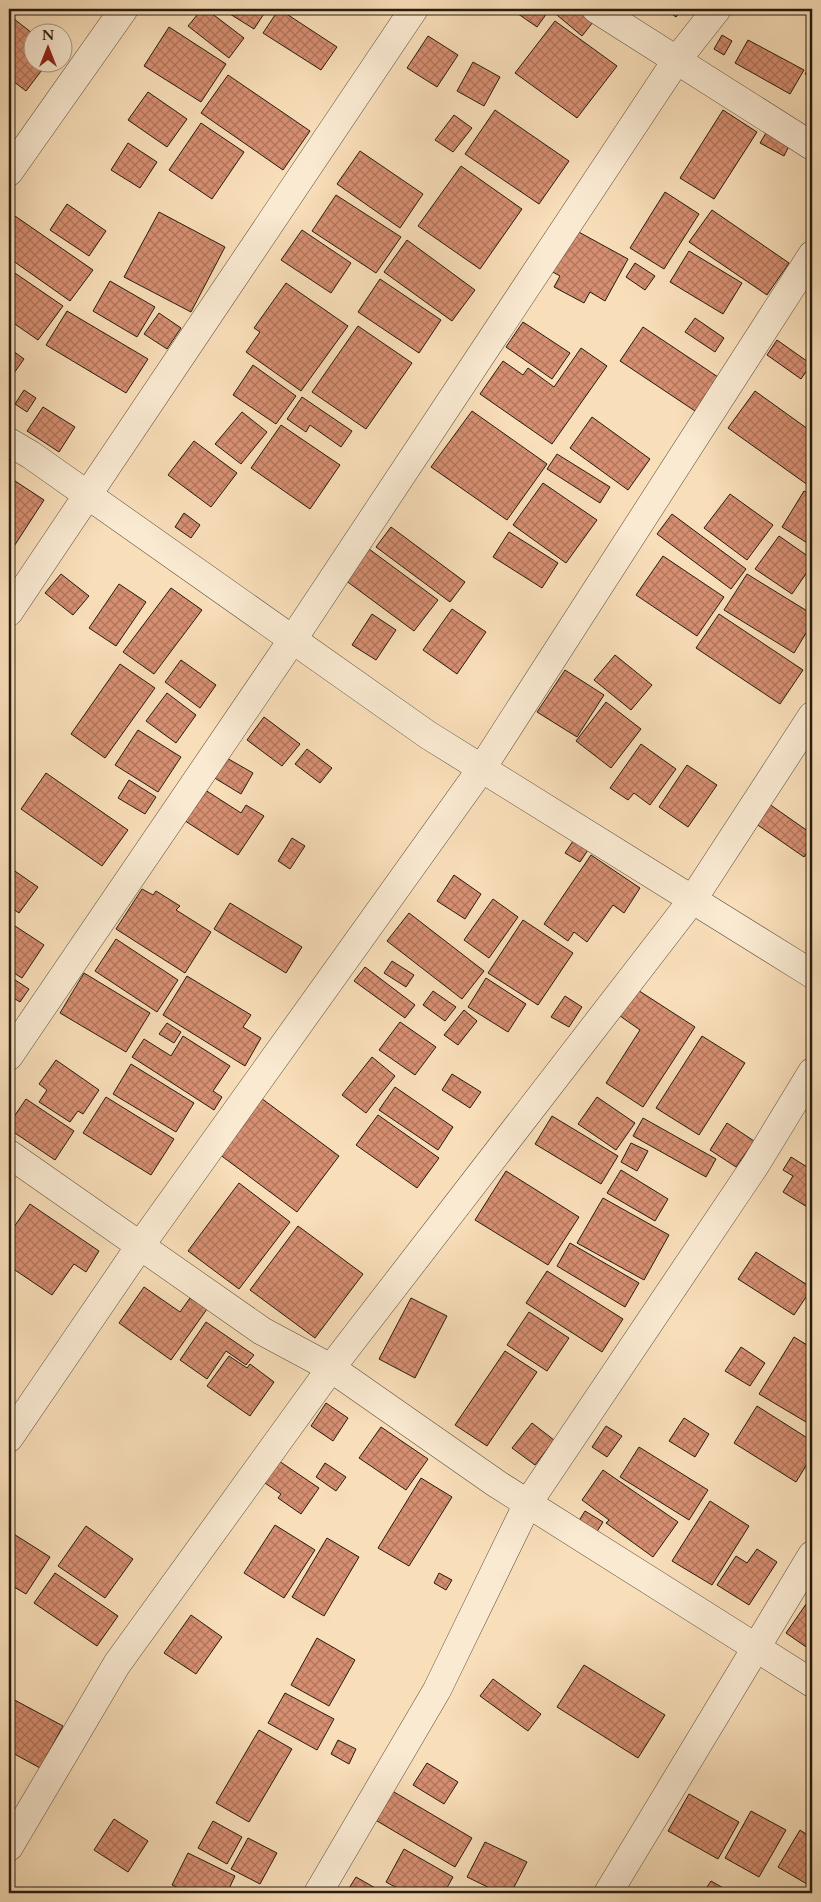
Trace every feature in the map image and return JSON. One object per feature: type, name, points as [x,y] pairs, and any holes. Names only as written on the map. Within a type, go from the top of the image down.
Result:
[{"type":"street","points":[[9,172],[124,9]]},
{"type":"street","points":[[9,612],[89,496],[414,9]]},
{"type":"street","points":[[596,9],[812,146]]},
{"type":"street","points":[[9,1056],[293,639],[676,61],[717,9]]},
{"type":"street","points":[[9,1438],[140,1246],[482,768],[812,255]]},
{"type":"street","points":[[9,442],[89,496],[428,735],[812,974]]},
{"type":"street","points":[[9,1848],[117,1664],[330,1368],[693,899],[812,716]]},
{"type":"street","points":[[318,1893],[437,1690],[528,1503],[756,1164],[812,1072]]},
{"type":"street","points":[[9,1154],[262,1331],[330,1368],[528,1503],[812,1683]]},
{"type":"street","points":[[608,1893],[812,1555]]},
{"type":"building","points":[[202,9],[206,9],[244,38],[229,58],[188,26]]},
{"type":"building","points":[[222,9],[267,9],[254,29]]},
{"type":"building","points":[[279,9],[337,47],[321,70],[263,33]]},
{"type":"building","points":[[511,9],[550,9],[537,27]]},
{"type":"building","points":[[562,9],[577,9],[593,22],[582,36],[557,15]]},
{"type":"building","points":[[665,9],[682,9],[676,17]]},
{"type":"building","points":[[9,15],[22,25],[22,72],[40,72],[26,91],[9,78]]},
{"type":"building","points":[[555,21],[617,66],[577,118],[515,73]]},
{"type":"building","points":[[169,27],[226,64],[201,102],[144,66]]},
{"type":"building","points":[[722,35],[732,41],[724,55],[714,49]]},
{"type":"building","points":[[428,36],[458,55],[437,87],[407,68]]},
{"type":"building","points":[[748,40],[804,70],[790,94],[735,63]]},
{"type":"building","points":[[473,62],[500,77],[484,106],[457,91]]},
{"type":"building","points":[[812,64],[812,79],[805,74]]},
{"type":"building","points":[[228,75],[310,131],[283,170],[201,113]]},
{"type":"building","points":[[148,92],[187,119],[167,147],[128,120]]},
{"type":"building","points":[[495,110],[569,161],[539,204],[465,154]]},
{"type":"building","points":[[723,110],[757,132],[714,199],[680,178]]},
{"type":"building","points":[[454,115],[472,128],[453,152],[435,140]]},
{"type":"building","points":[[201,123],[244,152],[212,199],[169,170]]},
{"type":"building","points":[[766,133],[789,146],[784,156],[760,143]]},
{"type":"building","points":[[128,143],[157,162],[140,188],[111,170]]},
{"type":"building","points":[[360,151],[423,194],[400,228],[337,184]]},
{"type":"building","points":[[461,166],[522,209],[480,269],[418,226]]},
{"type":"building","points":[[665,192],[699,214],[664,269],[630,248]]},
{"type":"building","points":[[336,195],[401,237],[376,273],[312,231]]},
{"type":"building","points":[[67,204],[106,231],[89,256],[50,230]]},
{"type":"building","points":[[712,210],[789,263],[767,295],[689,242]]},
{"type":"building","points":[[159,212],[225,247],[191,312],[124,277]]},
{"type":"building","points":[[15,216],[93,270],[70,301],[9,258],[9,225]]},
{"type":"building","points":[[302,230],[351,263],[331,293],[281,260]]},
{"type":"building","points":[[575,230],[628,259],[605,301],[590,292],[584,303],[554,287],[560,276],[551,271]]},
{"type":"building","points":[[407,240],[475,290],[452,321],[384,272]]},
{"type":"building","points":[[689,251],[742,283],[723,314],[670,282]]},
{"type":"building","points":[[635,263],[655,276],[645,290],[626,277]]},
{"type":"building","points":[[9,269],[63,306],[38,340],[9,320]]},
{"type":"building","points":[[380,279],[441,320],[419,353],[358,312]]},
{"type":"building","points":[[110,281],[155,307],[137,337],[93,311]]},
{"type":"building","points":[[286,283],[348,326],[301,391],[246,352],[260,332],[254,328]]},
{"type":"building","points":[[67,311],[148,359],[126,393],[46,345]]},
{"type":"building","points":[[159,313],[181,328],[167,349],[144,334]]},
{"type":"building","points":[[695,318],[724,338],[715,352],[685,332]]},
{"type":"building","points":[[523,322],[570,353],[552,379],[506,347]]},
{"type":"building","points":[[358,326],[412,363],[366,429],[312,392]]},
{"type":"building","points":[[643,327],[718,377],[695,411],[620,361]]},
{"type":"building","points":[[777,340],[811,364],[801,379],[767,355]]},
{"type":"building","points":[[9,348],[24,359],[9,380]]},
{"type":"building","points":[[581,348],[607,366],[552,444],[480,394],[503,361],[523,375],[528,368],[554,387]]},
{"type":"building","points":[[253,365],[296,396],[276,424],[233,395]]},
{"type":"building","points":[[24,390],[36,398],[27,412],[15,404]]},
{"type":"building","points":[[755,391],[812,432],[812,488],[728,428]]},
{"type":"building","points":[[302,397],[352,431],[341,447],[310,425],[306,432],[287,419]]},
{"type":"building","points":[[43,407],[75,427],[59,452],[27,431]]},
{"type":"building","points":[[472,411],[547,464],[507,520],[431,467]]},
{"type":"building","points":[[242,412],[267,432],[241,464],[215,444]]},
{"type":"building","points":[[592,417],[650,459],[628,490],[570,448]]},
{"type":"building","points":[[281,425],[340,465],[310,509],[251,468]]},
{"type":"building","points":[[194,441],[237,473],[211,507],[168,475]]},
{"type":"building","points":[[557,454],[610,487],[600,503],[547,469]]},
{"type":"building","points":[[9,477],[44,500],[9,554]]},
{"type":"building","points":[[543,483],[597,520],[566,563],[513,525]]},
{"type":"building","points":[[804,491],[812,496],[812,546],[782,527]]},
{"type":"building","points":[[730,494],[773,525],[747,560],[704,528]]},
{"type":"building","points":[[184,513],[200,525],[191,538],[175,527]]},
{"type":"building","points":[[672,514],[746,569],[731,589],[657,534]]},
{"type":"building","points":[[391,527],[465,582],[450,602],[376,547]]},
{"type":"building","points":[[509,532],[558,563],[542,588],[493,557]]},
{"type":"building","points":[[779,536],[812,559],[812,565],[792,594],[755,569]]},
{"type":"building","points":[[369,549],[438,600],[414,631],[345,580]]},
{"type":"building","points":[[663,556],[724,597],[697,636],[636,595]]},
{"type":"building","points":[[61,574],[89,596],[73,615],[45,593]]},
{"type":"building","points":[[747,574],[812,614],[812,623],[794,653],[724,610]]},
{"type":"building","points":[[119,584],[146,602],[116,646],[89,628]]},
{"type":"building","points":[[171,588],[202,610],[154,674],[123,652]]},
{"type":"building","points":[[452,609],[486,632],[457,674],[423,650]]},
{"type":"building","points":[[372,614],[396,630],[376,660],[352,645]]},
{"type":"building","points":[[719,614],[803,670],[780,704],[696,648]]},
{"type":"building","points":[[615,655],[652,685],[631,710],[594,680]]},
{"type":"building","points":[[181,660],[216,685],[200,708],[165,682]]},
{"type":"building","points":[[120,664],[155,688],[105,758],[71,734]]},
{"type":"building","points":[[565,670],[604,695],[577,737],[537,712]]},
{"type":"building","points":[[167,693],[196,715],[176,743],[146,721]]},
{"type":"building","points":[[606,702],[641,729],[611,768],[576,741]]},
{"type":"building","points":[[264,717],[300,744],[282,766],[247,740]]},
{"type":"building","points":[[138,730],[181,757],[158,792],[115,765]]},
{"type":"building","points":[[641,744],[676,769],[650,805],[634,793],[628,800],[610,788]]},
{"type":"building","points":[[307,749],[332,768],[320,783],[295,764]]},
{"type":"building","points":[[225,757],[253,773],[241,794],[213,777]]},
{"type":"building","points":[[687,765],[717,785],[688,827],[659,807]]},
{"type":"building","points":[[46,773],[128,830],[102,866],[21,809]]},
{"type":"building","points":[[129,780],[156,797],[145,814],[118,798]]},
{"type":"building","points":[[199,786],[241,813],[246,805],[264,816],[238,855],[179,817]]},
{"type":"building","points":[[762,799],[812,834],[812,845],[804,857],[749,819]]},
{"type":"building","points":[[292,838],[305,846],[290,869],[278,861]]},
{"type":"building","points":[[575,838],[590,847],[580,862],[565,853]]},
{"type":"building","points":[[591,855],[640,888],[624,913],[613,905],[587,942],[574,932],[568,941],[544,924]]},
{"type":"building","points":[[9,867],[38,887],[19,913],[9,906]]},
{"type":"building","points":[[454,875],[481,894],[465,919],[437,901]]},
{"type":"building","points":[[142,889],[153,895],[156,891],[180,906],[176,910],[211,932],[185,973],[116,929]]},
{"type":"building","points":[[493,899],[518,917],[489,958],[464,940]]},
{"type":"building","points":[[230,903],[302,947],[286,973],[214,929]]},
{"type":"building","points":[[409,913],[484,971],[462,999],[387,941]]},
{"type":"building","points":[[523,920],[573,953],[538,1005],[488,973]]},
{"type":"building","points":[[9,922],[44,945],[22,978],[9,970]]},
{"type":"building","points":[[116,939],[178,980],[157,1012],[95,971]]},
{"type":"building","points":[[392,961],[414,975],[406,987],[384,973]]},
{"type":"building","points":[[365,967],[415,1005],[405,1018],[354,981]]},
{"type":"building","points":[[84,973],[150,1013],[126,1052],[60,1013]]},
{"type":"building","points":[[9,976],[29,989],[20,1002],[9,995]]},
{"type":"building","points":[[187,976],[251,1015],[243,1027],[261,1038],[245,1066],[163,1015]]},
{"type":"building","points":[[486,978],[526,1004],[508,1032],[468,1007]]},
{"type":"building","points":[[630,985],[695,1027],[643,1107],[606,1083],[640,1030],[613,1011]]},
{"type":"building","points":[[433,991],[456,1007],[445,1021],[423,1005]]},
{"type":"building","points":[[565,996],[582,1007],[569,1027],[551,1017]]},
{"type":"building","points":[[464,1010],[477,1021],[458,1045],[444,1035]]},
{"type":"building","points":[[400,1022],[436,1047],[415,1075],[379,1050]]},
{"type":"building","points":[[167,1023],[181,1032],[174,1043],[159,1034]]},
{"type":"building","points":[[183,1036],[230,1066],[213,1091],[222,1097],[214,1110],[132,1057],[144,1039],[171,1056]]},
{"type":"building","points":[[702,1036],[745,1063],[699,1135],[656,1108]]},
{"type":"building","points":[[372,1057],[395,1076],[366,1113],[342,1095]]},
{"type":"building","points":[[56,1060],[99,1090],[83,1114],[78,1111],[70,1122],[39,1102],[47,1090],[39,1084]]},
{"type":"building","points":[[131,1064],[194,1103],[176,1132],[113,1094]]},
{"type":"building","points":[[452,1074],[481,1092],[470,1108],[442,1090]]},
{"type":"building","points":[[395,1087],[453,1127],[438,1150],[379,1110]]},
{"type":"building","points":[[106,1097],[174,1139],[151,1175],[83,1133]]},
{"type":"building","points":[[597,1097],[635,1123],[616,1150],[578,1124]]},
{"type":"building","points":[[261,1098],[339,1156],[297,1212],[219,1154]]},
{"type":"building","points":[[26,1099],[74,1131],[55,1160],[9,1129],[9,1124]]},
{"type":"building","points":[[378,1115],[439,1158],[417,1188],[356,1145]]},
{"type":"building","points":[[552,1116],[618,1156],[601,1184],[535,1144]]},
{"type":"building","points":[[643,1118],[716,1159],[706,1177],[633,1136]]},
{"type":"building","points":[[727,1123],[754,1141],[736,1167],[710,1150]]},
{"type":"building","points":[[631,1143],[648,1151],[637,1171],[621,1162]]},
{"type":"building","points":[[791,1157],[812,1170],[812,1210],[783,1192],[793,1176],[783,1170]]},
{"type":"building","points":[[621,1170],[668,1199],[655,1221],[607,1193]]},
{"type":"building","points":[[506,1171],[579,1217],[548,1265],[475,1220]]},
{"type":"building","points":[[239,1183],[290,1222],[239,1289],[188,1251]]},
{"type":"building","points":[[603,1198],[669,1235],[644,1280],[577,1243]]},
{"type":"building","points":[[30,1204],[99,1251],[86,1272],[74,1264],[52,1295],[9,1266],[9,1234]]},
{"type":"building","points":[[298,1226],[363,1274],[315,1338],[250,1290]]},
{"type":"building","points":[[570,1243],[639,1283],[625,1307],[557,1266]]},
{"type":"building","points":[[756,1252],[812,1288],[794,1315],[738,1279]]},
{"type":"building","points":[[547,1271],[623,1319],[602,1352],[526,1303]]},
{"type":"building","points":[[144,1287],[180,1312],[190,1298],[207,1309],[171,1360],[119,1323]]},
{"type":"building","points":[[411,1298],[447,1316],[415,1378],[379,1359]]},
{"type":"building","points":[[812,1303],[812,1316],[806,1312]]},
{"type":"building","points":[[529,1312],[569,1338],[547,1371],[507,1345]]},
{"type":"building","points":[[206,1322],[254,1355],[246,1365],[226,1351],[207,1379],[180,1360]]},
{"type":"building","points":[[794,1337],[812,1348],[812,1412],[806,1422],[759,1394]]},
{"type":"building","points":[[741,1347],[765,1363],[750,1386],[725,1371]]},
{"type":"building","points":[[505,1351],[537,1372],[487,1446],[455,1425]]},
{"type":"building","points":[[229,1356],[247,1368],[250,1364],[274,1382],[250,1416],[207,1386]]},
{"type":"building","points":[[326,1403],[348,1418],[333,1441],[311,1426]]},
{"type":"building","points":[[757,1406],[812,1441],[812,1456],[796,1482],[734,1443]]},
{"type":"building","points":[[684,1418],[709,1434],[695,1457],[669,1441]]},
{"type":"building","points":[[532,1423],[554,1440],[535,1465],[512,1448]]},
{"type":"building","points":[[606,1426],[622,1436],[607,1457],[592,1447]]},
{"type":"building","points":[[381,1427],[428,1459],[406,1490],[359,1458]]},
{"type":"building","points":[[639,1447],[708,1490],[689,1520],[620,1477]]},
{"type":"building","points":[[279,1461],[319,1488],[301,1514],[278,1498],[281,1494],[265,1483]]},
{"type":"building","points":[[325,1463],[346,1477],[336,1491],[316,1477]]},
{"type":"building","points":[[603,1470],[678,1522],[653,1557],[606,1523],[609,1520],[582,1500]]},
{"type":"building","points":[[421,1478],[452,1497],[409,1566],[378,1548]]},
{"type":"building","points":[[710,1501],[749,1526],[712,1585],[672,1561]]},
{"type":"building","points":[[585,1511],[603,1522],[593,1538],[575,1527]]},
{"type":"building","points":[[275,1525],[315,1550],[284,1598],[244,1573]]},
{"type":"building","points":[[86,1526],[133,1559],[105,1598],[58,1566]]},
{"type":"building","points":[[9,1531],[50,1557],[26,1594],[9,1584]]},
{"type":"building","points":[[327,1538],[359,1557],[324,1616],[292,1597]]},
{"type":"building","points":[[757,1549],[777,1562],[749,1605],[717,1585],[736,1556],[747,1563]]},
{"type":"building","points":[[55,1573],[118,1616],[97,1646],[34,1603]]},
{"type":"building","points":[[439,1573],[452,1580],[446,1590],[434,1583]]},
{"type":"building","points":[[812,1598],[812,1651],[786,1633]]},
{"type":"building","points":[[191,1615],[222,1637],[196,1674],[164,1653]]},
{"type":"building","points":[[317,1638],[355,1660],[329,1706],[291,1685]]},
{"type":"building","points":[[584,1665],[665,1715],[638,1758],[557,1707]]},
{"type":"building","points":[[493,1679],[541,1714],[528,1731],[480,1696]]},
{"type":"building","points":[[285,1693],[334,1719],[317,1750],[268,1723]]},
{"type":"building","points":[[9,1697],[63,1726],[40,1768],[9,1751]]},
{"type":"building","points":[[259,1730],[292,1749],[249,1822],[216,1803]]},
{"type":"building","points":[[338,1740],[356,1749],[349,1764],[331,1754]]},
{"type":"building","points":[[427,1763],[458,1782],[444,1804],[413,1785]]},
{"type":"building","points":[[389,1789],[472,1838],[455,1867],[372,1818]]},
{"type":"building","points":[[689,1794],[739,1822],[718,1859],[668,1831]]},
{"type":"building","points":[[751,1811],[786,1830],[759,1877],[725,1858]]},
{"type":"building","points":[[114,1819],[148,1841],[128,1872],[94,1850]]},
{"type":"building","points":[[213,1821],[242,1837],[227,1864],[198,1848]]},
{"type":"building","points":[[800,1830],[812,1838],[812,1887],[778,1867]]},
{"type":"building","points":[[248,1838],[277,1853],[260,1884],[231,1869]]},
{"type":"building","points":[[485,1842],[527,1862],[511,1893],[500,1893],[467,1877]]},
{"type":"building","points":[[404,1849],[453,1877],[444,1893],[406,1893],[386,1882]]},
{"type":"building","points":[[188,1853],[235,1876],[227,1893],[188,1893],[172,1885]]},
{"type":"building","points":[[356,1877],[384,1893],[346,1893]]},
{"type":"building","points":[[711,1881],[732,1893],[703,1893]]}]
